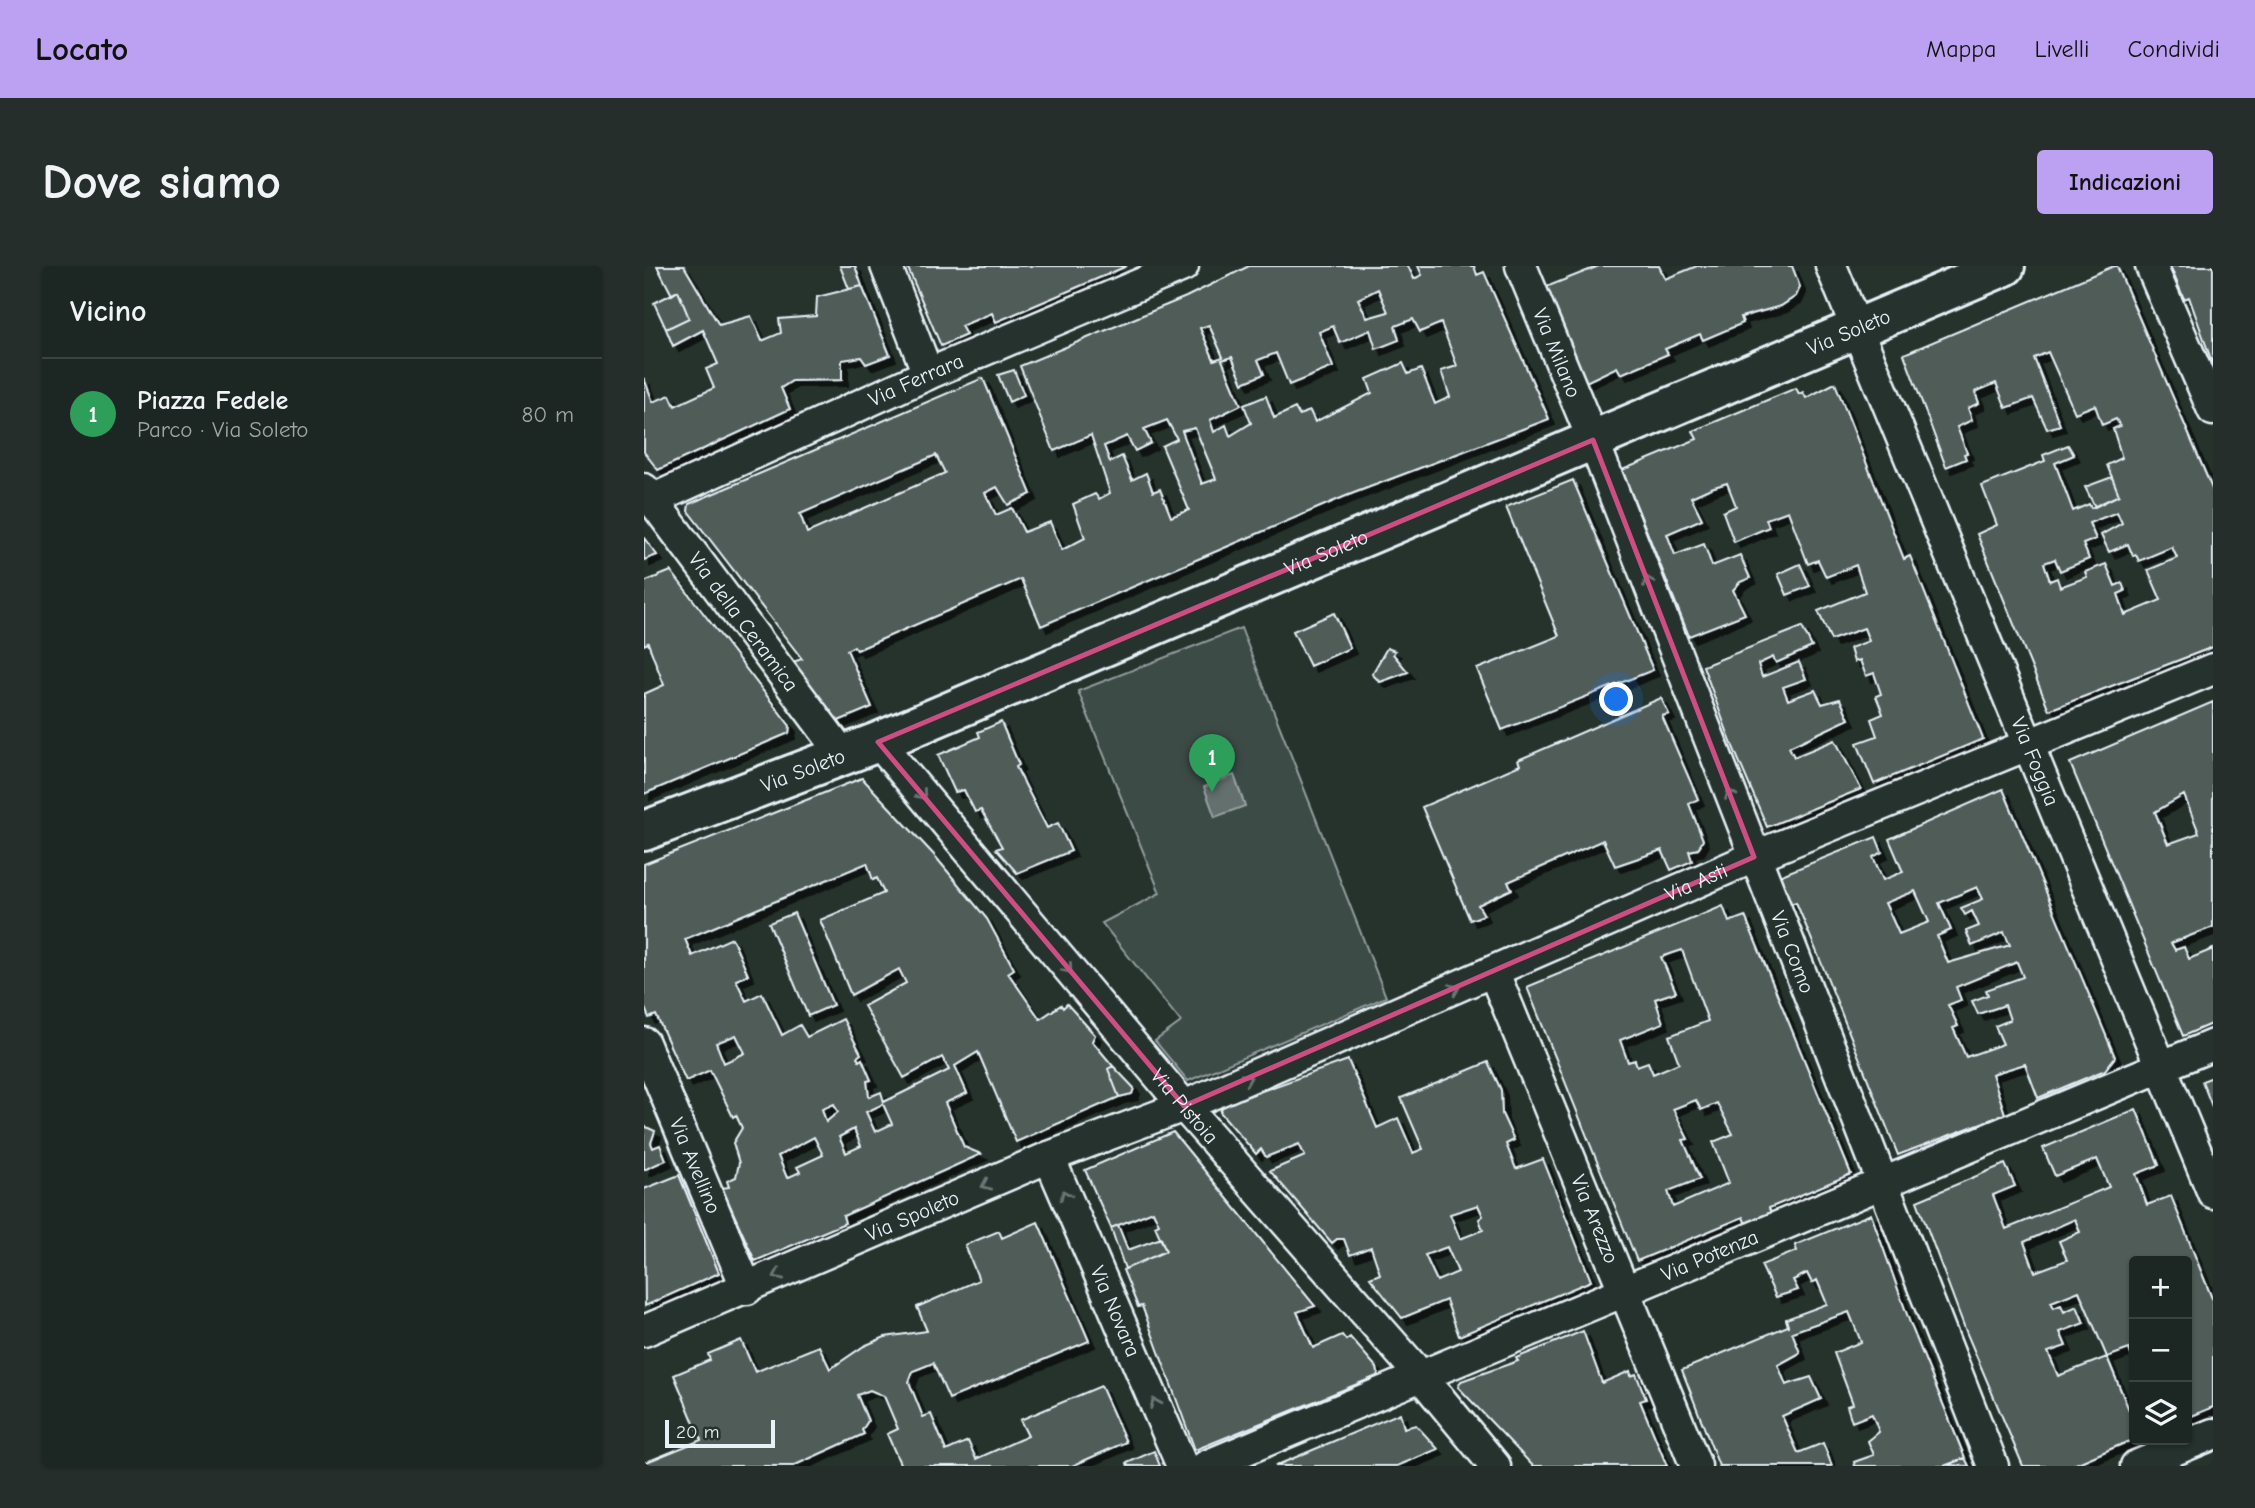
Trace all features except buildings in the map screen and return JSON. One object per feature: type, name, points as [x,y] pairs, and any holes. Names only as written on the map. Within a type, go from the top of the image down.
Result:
[{"type":"street","points":[[886,266],[928,374]]},
{"type":"street","name":"Via Ferrara","points":[[648,494],[1183,266]]},
{"type":"street","name":"Via Milano","points":[[1521,266],[1593,440]]},
{"type":"street","name":"Via Foggia","points":[[1831,266],[2213,1193]]},
{"type":"street","name":"Via Soleto","points":[[644,831],[861,749],[2005,266]]},
{"type":"street","points":[[2151,266],[2213,410]]},
{"type":"street","name":"Via Como","points":[[1593,440],[1993,1466]]},
{"type":"street","name":"Via della Ceramica","points":[[648,494],[861,749]]},
{"type":"street","name":"Via Asti","points":[[1184,1106],[1494,973],[1754,857],[2213,669]]},
{"type":"street","name":"Via Pistoia","points":[[861,749],[1184,1106],[1420,1375],[1494,1466]]},
{"type":"street","name":"Via Arezzo","points":[[1494,973],[1696,1466]]},
{"type":"street","name":"Via Avellino","points":[[644,1043],[747,1289]]},
{"type":"street","name":"Via Potenza","points":[[1206,1466],[2213,1045]]},
{"type":"street","name":"Via Spoleto","points":[[644,1331],[1049,1157],[1184,1106]]},
{"type":"street","name":"Via Novara","points":[[1049,1157],[1182,1466]]},
{"type":"street","points":[[2136,1466],[2213,1434]]},
{"type":"highlighted area","points":[[1593,440],[1754,857],[1184,1106],[878,742]]},
{"type":"shaded area","points":[[1241,628],[1386,997],[1188,1081],[1155,1041],[1181,1022],[1102,923],[1160,893],[1078,691]]},
{"type":"shaded area","points":[[1234,775],[1245,806],[1215,817],[1204,787]]},
{"type":"place","name":"Piazza Fedele","points":[[1212,792]]}]
